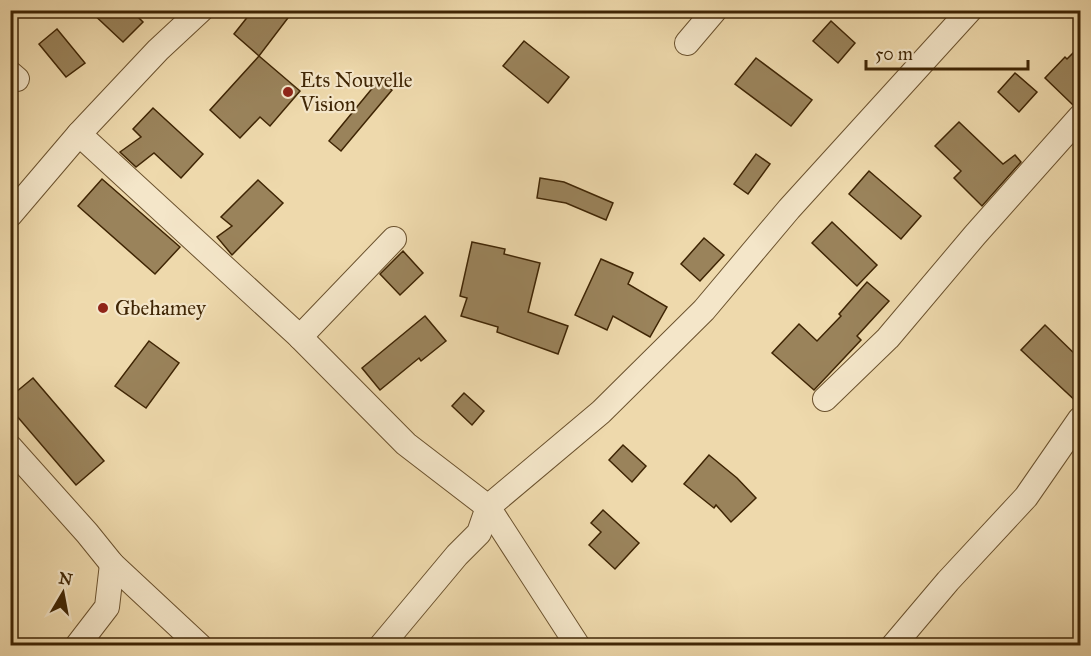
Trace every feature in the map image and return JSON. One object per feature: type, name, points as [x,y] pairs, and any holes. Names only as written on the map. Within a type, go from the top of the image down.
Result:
[{"type":"street","points":[[10,215],[79,134],[158,50],[201,10]]},
{"type":"street","points":[[687,43],[715,10]]},
{"type":"street","points":[[381,645],[457,555],[479,533],[488,507],[601,412],[704,310],[789,209],[970,10]]},
{"type":"street","points":[[825,399],[888,339],[975,235],[1080,117]]},
{"type":"street","points":[[79,134],[300,337],[406,444],[488,507],[578,645]]},
{"type":"street","points":[[300,337],[394,239]]},
{"type":"street","points":[[893,645],[948,581],[1026,497],[1080,419]]},
{"type":"street","points":[[10,447],[112,564],[200,645]]},
{"type":"street","points":[[77,645],[107,607],[112,564]]},
{"type":"building","points":[[89,10],[131,10],[143,22],[123,42]]},
{"type":"building","points":[[253,10],[294,10],[259,56],[234,34]]},
{"type":"building","points":[[831,21],[855,43],[838,63],[813,41]]},
{"type":"building","points":[[57,29],[85,63],[66,77],[39,44]]},
{"type":"building","points":[[524,41],[569,77],[548,103],[503,66]]},
{"type":"building","points":[[1080,46],[1080,103],[1073,105],[1045,78],[1065,57],[1067,59]]},
{"type":"building","points":[[259,56],[300,91],[270,126],[260,117],[240,138],[210,110]]},
{"type":"building","points":[[756,58],[812,100],[791,126],[735,84]]},
{"type":"building","points":[[1015,73],[1037,92],[1019,112],[998,92]]},
{"type":"building","points":[[379,80],[392,90],[341,151],[329,141]]},
{"type":"building","points":[[153,108],[203,154],[181,178],[154,153],[136,167],[120,152],[141,137],[133,129]]},
{"type":"building","points":[[959,122],[1003,164],[1015,155],[1021,162],[982,206],[954,178],[961,171],[935,146]]},
{"type":"building","points":[[756,154],[770,164],[748,194],[734,184]]},
{"type":"building","points":[[869,171],[921,216],[901,239],[849,194]]},
{"type":"building","points":[[540,178],[564,182],[613,203],[606,220],[566,203],[537,198]]},
{"type":"building","points":[[102,179],[180,247],[155,274],[78,206]]},
{"type":"building","points":[[258,180],[283,203],[232,255],[217,237],[232,226],[221,217]]},
{"type":"building","points":[[832,222],[877,265],[857,286],[812,243]]},
{"type":"building","points":[[704,238],[724,255],[700,281],[681,264]]},
{"type":"building","points":[[472,242],[505,249],[504,254],[540,263],[528,312],[568,326],[558,354],[497,332],[498,327],[461,316],[467,298],[460,296]]},
{"type":"building","points":[[403,251],[423,273],[400,295],[380,274]]},
{"type":"building","points":[[601,259],[633,273],[628,284],[667,307],[650,337],[613,316],[607,330],[575,315]]},
{"type":"building","points":[[867,282],[889,301],[857,336],[861,340],[814,390],[772,353],[799,324],[817,341],[841,316],[839,314]]},
{"type":"building","points":[[425,316],[446,341],[421,361],[419,358],[380,390],[362,368]]},
{"type":"building","points":[[1045,325],[1080,359],[1080,405],[1021,350]]},
{"type":"building","points":[[149,341],[179,363],[146,408],[115,386]]},
{"type":"building","points":[[33,378],[104,461],[76,485],[10,408],[10,397]]},
{"type":"building","points":[[464,393],[484,411],[472,425],[452,406]]},
{"type":"building","points":[[623,445],[646,466],[632,482],[609,460]]},
{"type":"building","points":[[709,455],[737,478],[756,498],[731,522],[716,505],[714,508],[684,484]]},
{"type":"building","points":[[603,510],[639,543],[615,569],[589,545],[601,532],[591,523]]},
{"type":"place","name":"Ets Nouvelle Vision","points":[[288,92]]},
{"type":"place","name":"Gbehamey","points":[[103,308]]}]
